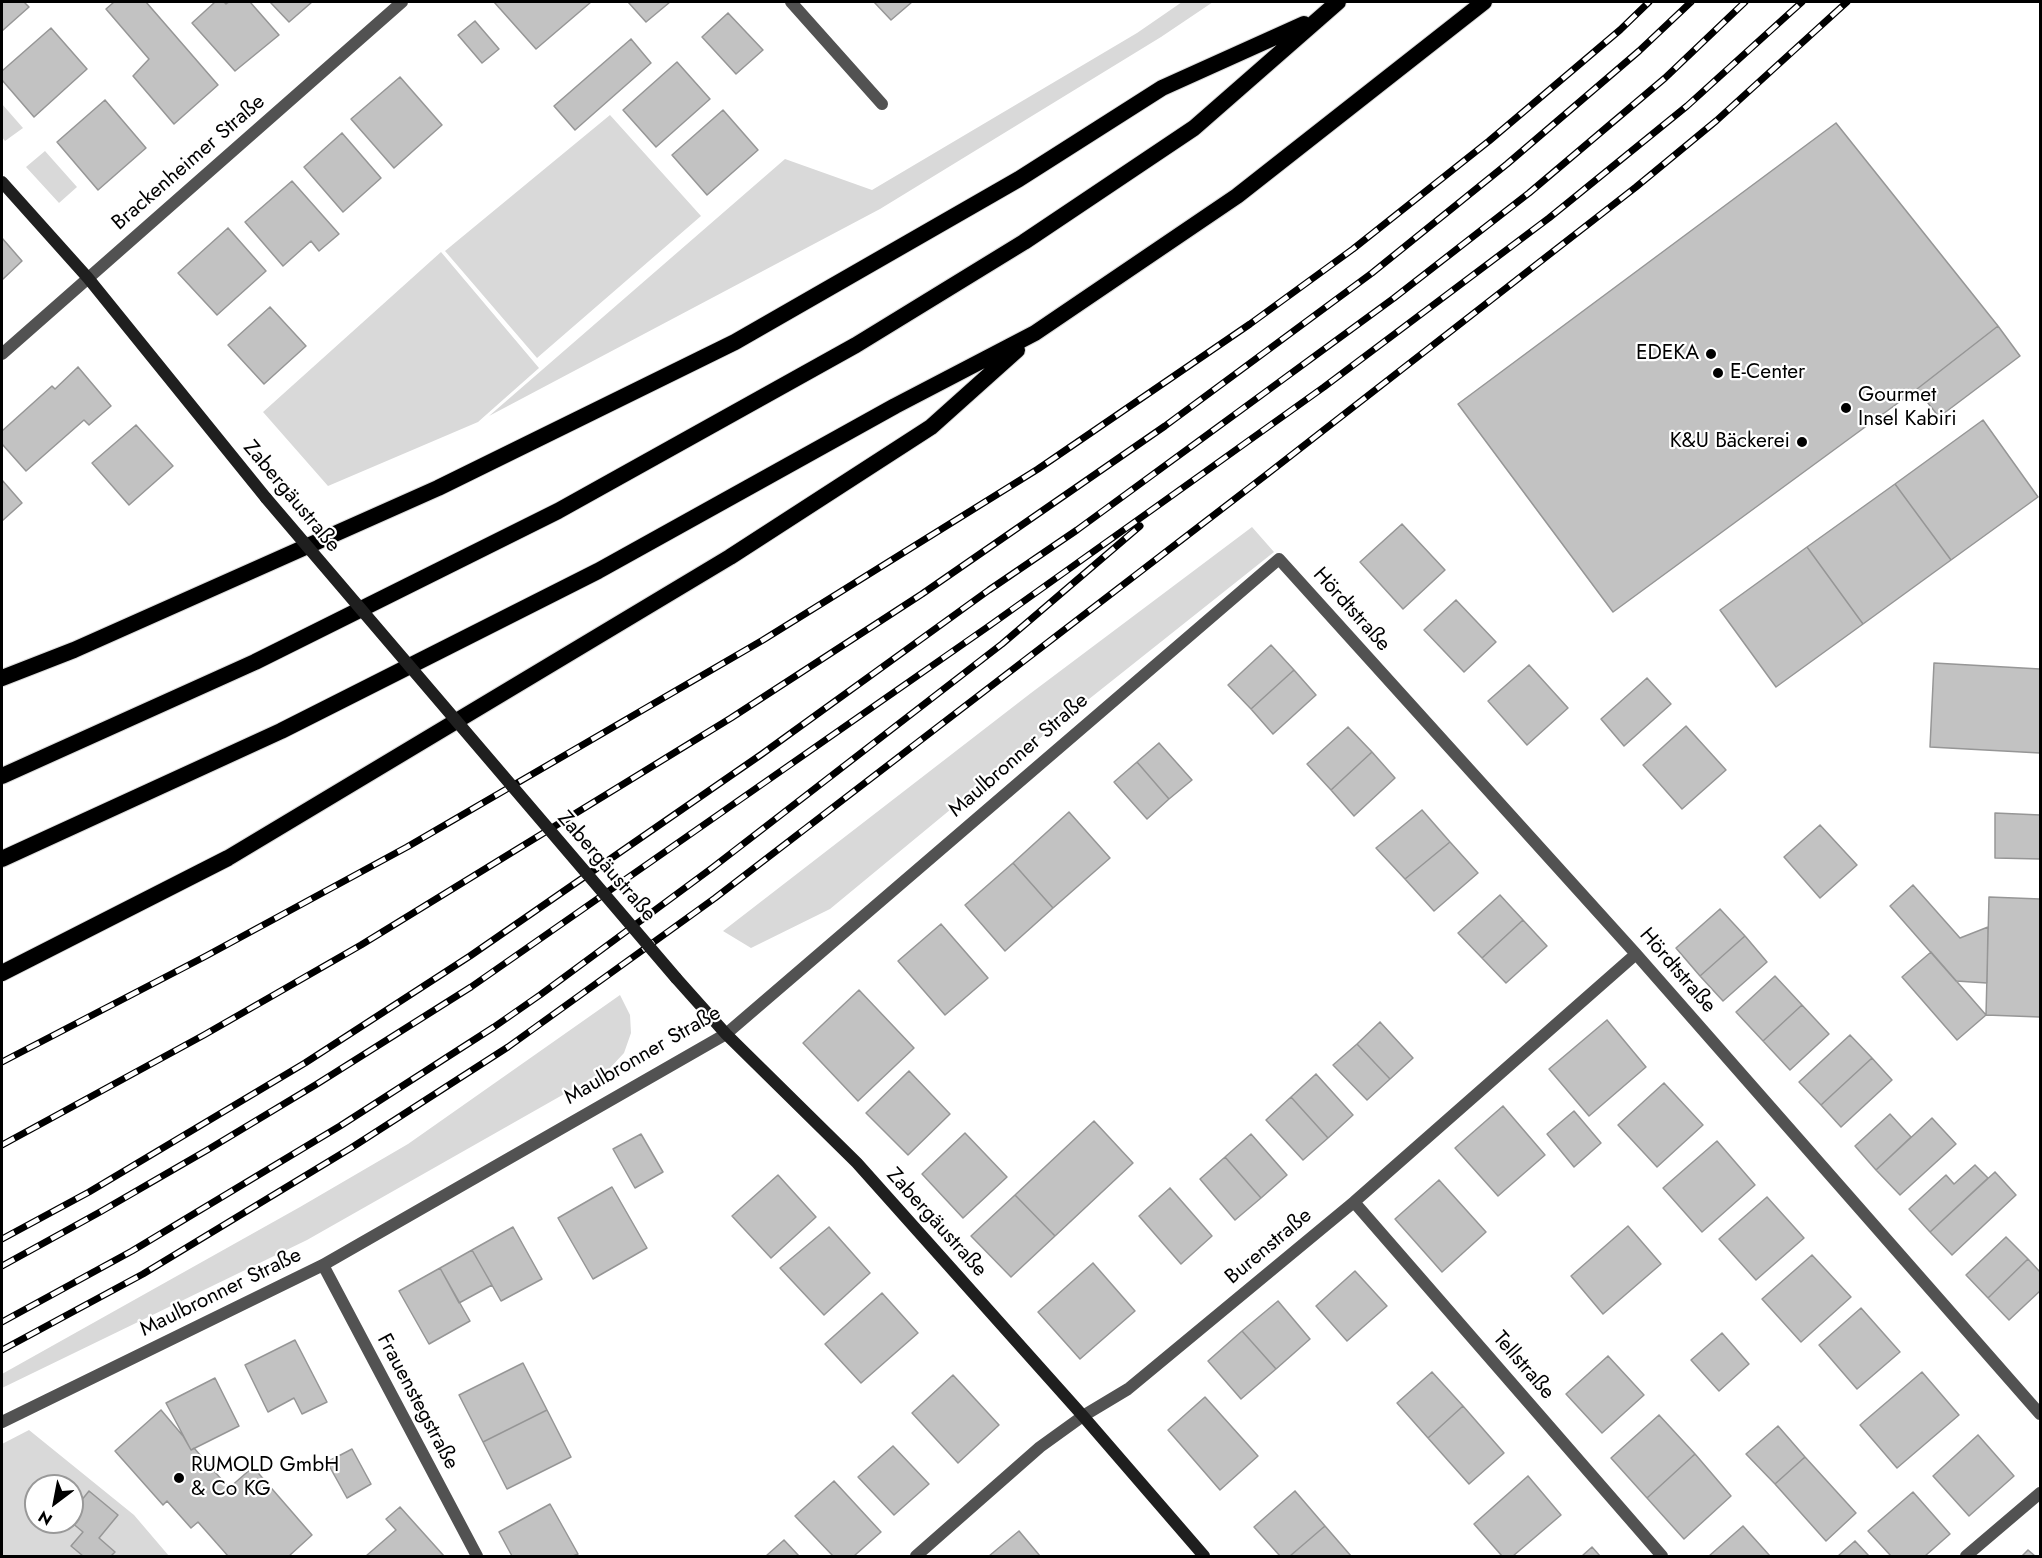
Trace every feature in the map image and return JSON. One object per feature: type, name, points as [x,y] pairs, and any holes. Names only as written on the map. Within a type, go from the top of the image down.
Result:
[{"type":"highway","points":[[2,776],[255,662],[558,511],[856,345],[1024,242],[1194,128],[1338,2]]},
{"type":"highway","points":[[2,859],[281,731],[598,571],[895,406],[1035,333],[1237,196],[1484,2]]},
{"type":"highway","points":[[2,678],[74,650],[438,488],[735,342],[1019,179],[1162,88],[1318,18]]},
{"type":"highway","points":[[2,973],[228,858],[730,556],[931,427],[1035,333]]},
{"type":"main road","name":"Zabergäustraße","points":[[2,182],[88,278],[266,498],[675,978],[726,1034],[857,1163],[1083,1416],[1204,1557]]},
{"type":"street","name":"Brackenheimer Straße","points":[[2,354],[402,2]]},
{"type":"street","points":[[791,2],[882,104]]},
{"type":"street","name":"Hördtstraße","points":[[1279,559],[1636,954],[2040,1414]]},
{"type":"street","name":"Maulbronner Straße","points":[[2,1422],[323,1265],[726,1034],[1279,559]]},
{"type":"street","name":"Burenstraße","points":[[916,1557],[1040,1448],[1083,1416],[1128,1389],[1354,1202],[1636,954]]},
{"type":"street","name":"Tellstraße","points":[[1354,1202],[1662,1557]]},
{"type":"street","name":"Frauenstegstraße","points":[[323,1265],[477,1557]]},
{"type":"street","points":[[1966,1557],[2040,1492]]},
{"type":"shaded area","points":[[1182,2],[1213,2],[1161,37],[880,209],[489,416],[785,159],[872,190],[1137,33]]},
{"type":"shaded area","points":[[2,104],[23,128],[5,141],[2,137]]},
{"type":"shaded area","points":[[610,115],[701,216],[537,358],[445,251]]},
{"type":"shaded area","points":[[45,151],[77,187],[59,203],[26,167]]},
{"type":"shaded area","points":[[441,252],[539,368],[478,422],[328,486],[263,412]]},
{"type":"shaded area","points":[[1252,527],[1274,552],[962,800],[830,909],[751,948],[723,931],[1031,693]]},
{"type":"shaded area","points":[[620,995],[630,1015],[631,1033],[624,1053],[610,1068],[307,1240],[2,1388],[2,1374],[408,1144]]},
{"type":"shaded area","points":[[29,1430],[83,1474],[24,1474],[24,1534],[84,1534],[84,1475],[134,1515],[169,1556],[2,1556],[2,1444]]},
{"type":"building","points":[[2,2],[24,2],[29,7],[2,31]]},
{"type":"building","points":[[114,2],[146,2],[218,85],[174,124],[133,76],[149,59],[106,9]]},
{"type":"building","points":[[215,2],[226,4],[250,2],[279,35],[235,71],[192,23]]},
{"type":"building","points":[[270,2],[312,2],[289,22]]},
{"type":"building","points":[[494,2],[591,2],[536,49]]},
{"type":"building","points":[[628,2],[670,2],[646,22]]},
{"type":"building","points":[[874,2],[912,2],[891,20]]},
{"type":"building","points":[[728,13],[763,50],[736,74],[702,37]]},
{"type":"building","points":[[475,21],[499,49],[482,63],[458,35]]},
{"type":"building","points":[[51,28],[87,69],[34,117],[2,80],[2,71]]},
{"type":"building","points":[[631,39],[651,63],[575,130],[554,106]]},
{"type":"building","points":[[677,62],[710,99],[656,147],[623,110]]},
{"type":"building","points":[[400,77],[442,125],[394,168],[351,119]]},
{"type":"building","points":[[105,100],[146,148],[98,190],[57,142]]},
{"type":"building","points":[[723,110],[758,150],[707,195],[672,155]]},
{"type":"building","name":"E-Center","points":[[1836,123],[1998,326],[1917,389],[1613,612],[1458,404]]},
{"type":"building","points":[[342,133],[381,178],[343,212],[304,167]]},
{"type":"building","points":[[292,181],[339,234],[319,251],[311,241],[283,266],[245,222]]},
{"type":"building","points":[[228,228],[266,271],[217,315],[178,273]]},
{"type":"building","points":[[2,238],[22,261],[2,280]]},
{"type":"building","points":[[270,307],[306,346],[264,384],[228,345]]},
{"type":"building","points":[[1998,326],[2020,356],[1939,417],[1917,389]]},
{"type":"building","points":[[78,367],[111,406],[89,425],[84,420],[26,471],[2,444],[2,431],[52,386],[55,389]]},
{"type":"building","points":[[1983,420],[2038,497],[1951,560],[1895,484]]},
{"type":"building","points":[[136,425],[173,466],[129,505],[92,463]]},
{"type":"building","points":[[2,480],[22,503],[2,521]]},
{"type":"building","points":[[1895,484],[1951,560],[1863,624],[1807,547]]},
{"type":"building","points":[[1402,524],[1445,570],[1403,609],[1360,562]]},
{"type":"building","points":[[1807,547],[1863,624],[1776,687],[1720,610]]},
{"type":"building","points":[[1456,600],[1496,642],[1464,672],[1424,630]]},
{"type":"building","points":[[1271,645],[1294,670],[1251,709],[1228,685]]},
{"type":"building","points":[[1934,663],[2040,669],[2040,753],[1930,747]]},
{"type":"building","points":[[1529,665],[1568,708],[1527,745],[1488,701]]},
{"type":"building","points":[[1294,670],[1316,695],[1273,734],[1251,709]]},
{"type":"building","points":[[1647,678],[1671,704],[1624,746],[1601,719]]},
{"type":"building","points":[[1686,726],[1726,770],[1682,809],[1643,765]]},
{"type":"building","points":[[1348,727],[1372,752],[1331,790],[1307,764]]},
{"type":"building","points":[[1159,743],[1192,780],[1169,799],[1137,762]]},
{"type":"building","points":[[1372,752],[1395,778],[1354,816],[1331,790]]},
{"type":"building","points":[[1137,762],[1169,799],[1147,819],[1114,782]]},
{"type":"building","points":[[1422,810],[1450,842],[1405,879],[1376,848]]},
{"type":"building","points":[[1069,812],[1110,858],[1053,908],[1013,863]]},
{"type":"building","points":[[1995,813],[2040,815],[2040,859],[1995,858]]},
{"type":"building","points":[[1820,825],[1857,865],[1820,898],[1784,857]]},
{"type":"building","points":[[1450,842],[1478,873],[1434,911],[1405,879]]},
{"type":"building","points":[[1013,863],[1053,908],[1005,951],[965,905]]},
{"type":"building","points":[[1913,885],[1960,938],[1988,927],[1987,983],[1956,981],[1890,906]]},
{"type":"building","points":[[1500,895],[1523,920],[1482,958],[1458,933]]},
{"type":"building","points":[[1989,897],[2040,899],[2040,1017],[1986,1015]]},
{"type":"building","points":[[1720,909],[1745,936],[1700,976],[1676,948]]},
{"type":"building","points":[[1523,920],[1547,946],[1506,983],[1482,958]]},
{"type":"building","points":[[941,924],[988,978],[945,1015],[898,961]]},
{"type":"building","points":[[1745,936],[1767,962],[1723,1001],[1700,976]]},
{"type":"building","points":[[1931,952],[1986,1015],[1957,1040],[1902,977]]},
{"type":"building","points":[[1775,976],[1802,1005],[1763,1041],[1736,1012]]},
{"type":"building","points":[[859,990],[914,1048],[858,1101],[803,1043]]},
{"type":"building","points":[[1802,1005],[1829,1034],[1790,1070],[1763,1041]]},
{"type":"building","points":[[1607,1020],[1646,1067],[1589,1116],[1549,1069]]},
{"type":"building","points":[[1380,1022],[1413,1058],[1390,1079],[1357,1044]]},
{"type":"building","points":[[1850,1035],[1872,1058],[1821,1105],[1799,1082]]},
{"type":"building","points":[[1357,1044],[1390,1079],[1367,1100],[1333,1065]]},
{"type":"building","points":[[1872,1058],[1892,1080],[1841,1127],[1821,1105]]},
{"type":"building","points":[[909,1071],[950,1114],[908,1155],[866,1113]]},
{"type":"building","points":[[1316,1074],[1353,1115],[1328,1138],[1291,1097]]},
{"type":"building","points":[[1664,1083],[1703,1125],[1657,1167],[1618,1125]]},
{"type":"building","points":[[1291,1097],[1328,1138],[1303,1160],[1266,1120]]},
{"type":"building","points":[[1503,1106],[1545,1155],[1498,1196],[1455,1148]]},
{"type":"building","points":[[1574,1111],[1601,1143],[1574,1167],[1547,1134]]},
{"type":"building","points":[[1890,1114],[1911,1137],[1876,1170],[1855,1146]]},
{"type":"building","points":[[1932,1118],[1956,1144],[1900,1195],[1876,1170]]},
{"type":"building","points":[[1094,1121],[1133,1163],[1055,1236],[1015,1195]]},
{"type":"building","points":[[965,1133],[1007,1177],[963,1218],[922,1174]]},
{"type":"building","points":[[641,1134],[663,1172],[635,1188],[613,1149]]},
{"type":"building","points":[[1251,1134],[1287,1175],[1261,1198],[1225,1157]]},
{"type":"building","points":[[1717,1141],[1755,1185],[1702,1232],[1663,1188]]},
{"type":"building","points":[[1225,1157],[1261,1198],[1235,1220],[1200,1179]]},
{"type":"building","points":[[1975,1165],[1988,1178],[1930,1232],[1909,1209],[1946,1175],[1954,1184]]},
{"type":"building","points":[[1995,1172],[2016,1195],[1952,1255],[1930,1232]]},
{"type":"building","points":[[778,1175],[816,1217],[771,1258],[732,1216]]},
{"type":"building","points":[[1439,1180],[1486,1232],[1442,1272],[1395,1219]]},
{"type":"building","points":[[612,1187],[647,1248],[593,1279],[558,1218]]},
{"type":"building","points":[[1170,1188],[1212,1236],[1181,1264],[1139,1216]]},
{"type":"building","points":[[1015,1195],[1055,1236],[1011,1277],[971,1236]]},
{"type":"building","points":[[1767,1197],[1804,1238],[1756,1280],[1719,1239]]},
{"type":"building","points":[[1628,1226],[1661,1264],[1603,1314],[1571,1276]]},
{"type":"building","points":[[513,1227],[542,1279],[501,1301],[472,1250]]},
{"type":"building","points":[[829,1227],[870,1273],[824,1315],[780,1268]]},
{"type":"building","points":[[2006,1237],[2028,1259],[1988,1298],[1966,1275]]},
{"type":"building","points":[[472,1250],[492,1285],[459,1303],[440,1268]]},
{"type":"building","points":[[1812,1255],[1851,1297],[1801,1342],[1762,1299]]},
{"type":"building","points":[[2028,1259],[2040,1272],[2040,1291],[2009,1320],[1988,1298]]},
{"type":"building","points":[[1093,1263],[1135,1311],[1080,1359],[1038,1312]]},
{"type":"building","points":[[440,1268],[470,1321],[429,1344],[399,1291]]},
{"type":"building","points":[[1355,1271],[1387,1306],[1347,1341],[1316,1306]]},
{"type":"building","points":[[882,1293],[918,1333],[861,1383],[825,1344]]},
{"type":"building","points":[[1278,1301],[1310,1339],[1276,1369],[1242,1331]]},
{"type":"building","points":[[1861,1308],[1900,1352],[1857,1389],[1819,1345]]},
{"type":"building","points":[[1242,1331],[1276,1369],[1241,1399],[1208,1361]]},
{"type":"building","points":[[1722,1333],[1749,1364],[1719,1391],[1691,1360]]},
{"type":"building","points":[[295,1340],[327,1402],[302,1414],[294,1398],[268,1412],[245,1365]]},
{"type":"building","points":[[1608,1356],[1644,1395],[1602,1433],[1566,1394]]},
{"type":"building","points":[[523,1363],[547,1410],[483,1442],[459,1395]]},
{"type":"building","points":[[1432,1372],[1463,1406],[1428,1438],[1397,1403]]},
{"type":"building","points":[[1922,1372],[1959,1415],[1897,1468],[1860,1425]]},
{"type":"building","points":[[953,1375],[999,1425],[958,1463],[912,1413]]},
{"type":"building","points":[[215,1378],[239,1426],[191,1450],[166,1403]]},
{"type":"building","points":[[1205,1397],[1258,1456],[1220,1490],[1168,1430]]},
{"type":"building","points":[[1463,1406],[1504,1453],[1469,1484],[1428,1438]]},
{"type":"building","name":"RUMOLD GmbH & Co KG","points":[[161,1410],[183,1436],[191,1450],[194,1448],[229,1488],[253,1467],[312,1535],[289,1556],[228,1556],[198,1522],[191,1528],[167,1501],[163,1505],[115,1451]]},
{"type":"building","points":[[547,1410],[571,1457],[507,1489],[483,1442]]},
{"type":"building","points":[[1659,1415],[1695,1454],[1647,1498],[1611,1458]]},
{"type":"building","points":[[1778,1426],[1805,1457],[1775,1484],[1746,1454]]},
{"type":"building","points":[[1978,1435],[2014,1476],[1969,1516],[1933,1476]]},
{"type":"building","points":[[893,1446],[929,1484],[894,1515],[858,1477]]},
{"type":"building","points":[[352,1449],[371,1484],[347,1498],[327,1462]]},
{"type":"building","points":[[1695,1454],[1731,1496],[1684,1539],[1647,1498]]},
{"type":"building","points":[[1805,1457],[1856,1513],[1826,1541],[1775,1484]]},
{"type":"building","points":[[1528,1476],[1561,1515],[1513,1556],[1502,1556],[1474,1524]]},
{"type":"building","points":[[834,1481],[881,1532],[854,1556],[833,1556],[795,1516]]},
{"type":"building","points":[[89,1491],[118,1515],[99,1538],[115,1552],[111,1556],[83,1556],[71,1546],[81,1534],[84,1534],[84,1497]]},
{"type":"building","points":[[1295,1491],[1325,1526],[1290,1556],[1280,1556],[1254,1527]]},
{"type":"building","points":[[1913,1492],[1950,1534],[1925,1556],[1891,1556],[1868,1531]]},
{"type":"building","points":[[550,1504],[578,1554],[573,1556],[512,1556],[499,1532]]},
{"type":"building","name":"RUMOLD GmbH & Co KG","points":[[400,1507],[444,1556],[366,1556],[396,1530],[386,1519]]},
{"type":"building","points":[[1325,1526],[1351,1556],[1290,1556]]},
{"type":"building","points":[[1743,1526],[1770,1556],[1709,1556]]},
{"type":"building","points":[[1019,1531],[1040,1556],[989,1556]]},
{"type":"building","points":[[784,1540],[799,1556],[766,1556]]},
{"type":"building","points":[[1855,1541],[1869,1556],[1838,1556]]},
{"type":"building","points":[[1592,1547],[1600,1556],[1582,1556]]},
{"type":"building","points":[[2028,1550],[2035,1556],[2022,1556]]},
{"type":"railway","points":[[2,1062],[206,956],[407,847],[763,640],[1038,469],[1250,324],[1353,249],[1489,141],[1620,30],[1649,2]]},
{"type":"railway","points":[[2,1145],[204,1035],[361,945],[731,718],[922,594],[1165,426],[1372,273],[1507,164],[1639,51],[1691,2]]},
{"type":"railway","points":[[2,1239],[89,1192],[305,1063],[470,956],[762,754],[989,590],[1077,530],[1394,298],[1529,193],[1665,78],[1745,2]]},
{"type":"railway","points":[[2,1266],[209,1149],[471,987],[989,626],[1324,387],[1549,218],[1687,106],[1802,2]]},
{"type":"railway","points":[[2,1350],[143,1274],[351,1148],[508,1047],[715,898],[1266,475],[1636,187],[1716,121],[1847,2]]},
{"type":"railway","points":[[2,1322],[132,1251],[340,1126],[540,995],[712,868],[1002,644],[1140,526]]},
{"type":"place","name":"EDEKA","points":[[1711,354]]},
{"type":"place","name":"E-Center","points":[[1718,373]]},
{"type":"place","name":"Gourmet Insel Kabiri","points":[[1846,408]]},
{"type":"place","name":"K&U Bäckerei","points":[[1802,442]]},
{"type":"place","name":"RUMOLD GmbH & Co KG","points":[[179,1478]]}]
